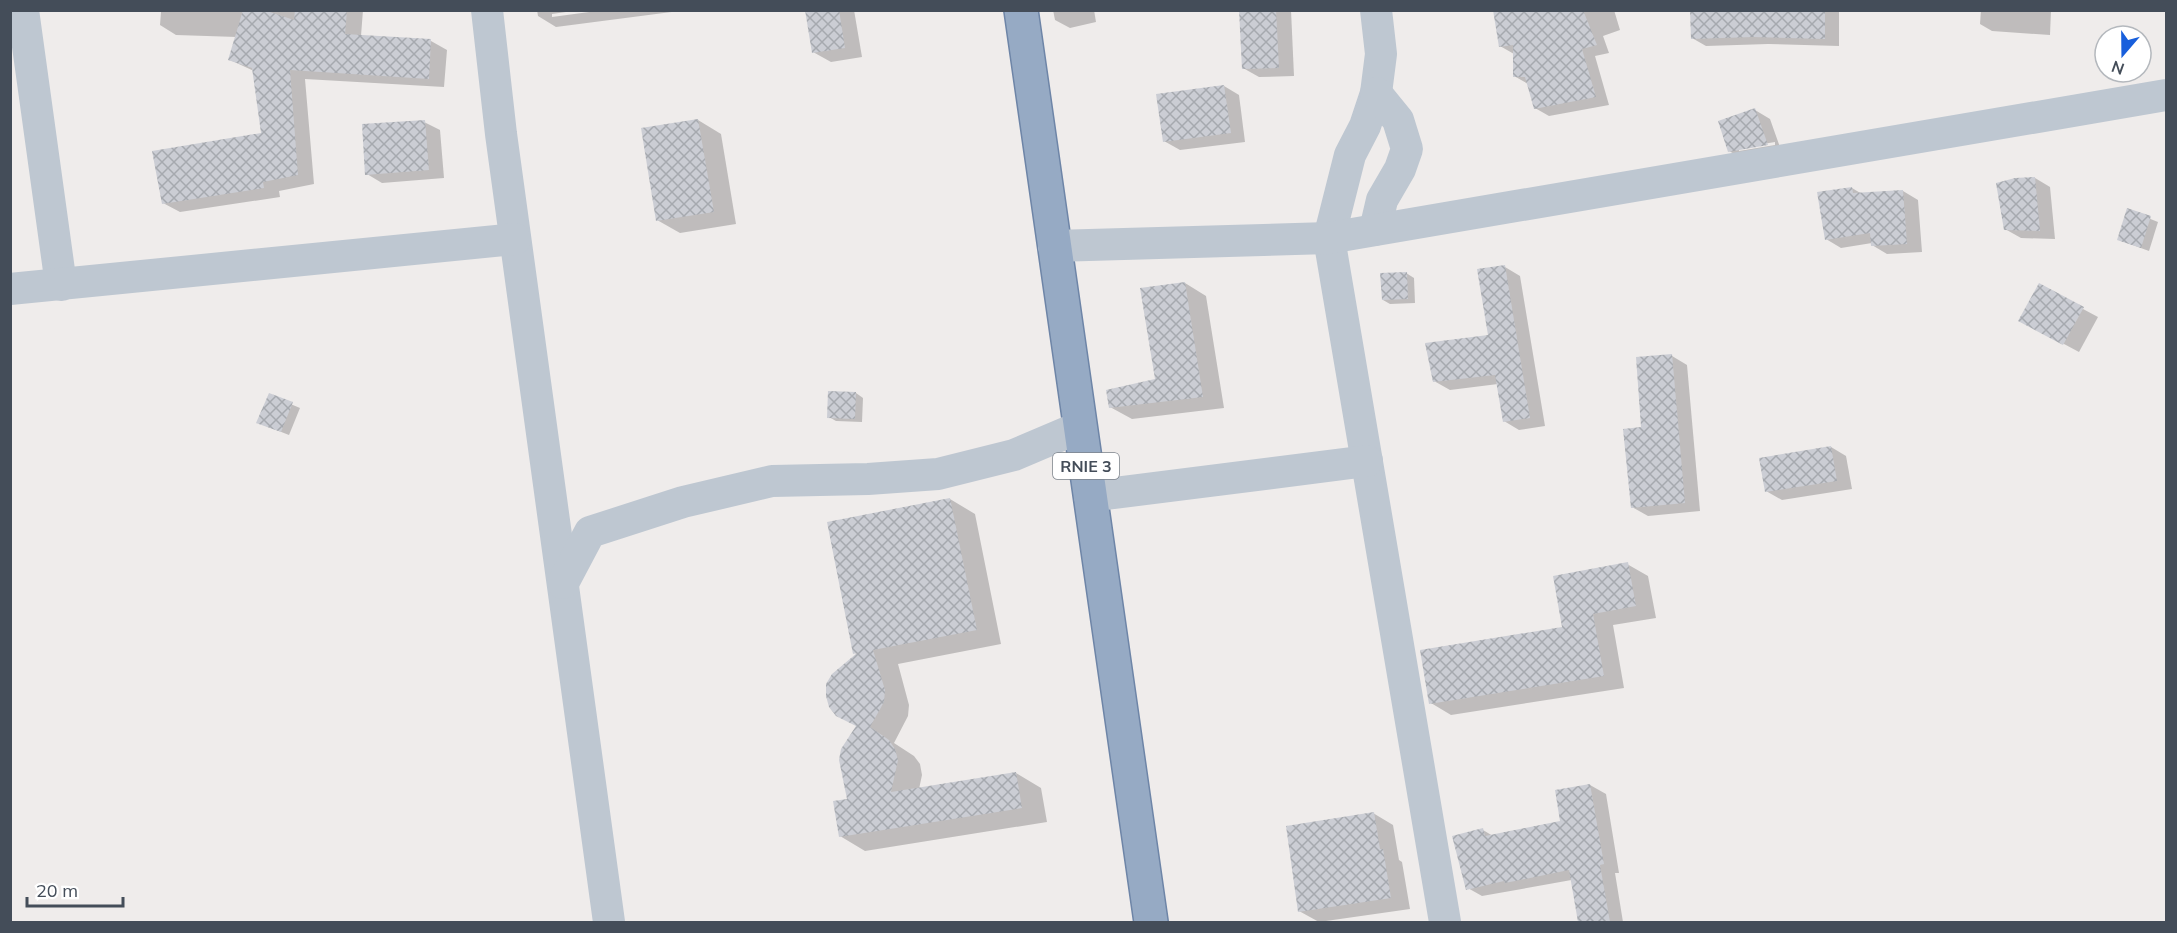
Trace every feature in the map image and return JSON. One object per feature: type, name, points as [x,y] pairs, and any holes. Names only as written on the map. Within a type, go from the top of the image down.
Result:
[{"type":"highway","name":"RNIE 3","points":[[1021,10],[1151,922]]},
{"type":"street","points":[[23,10],[61,285]]},
{"type":"street","points":[[487,10],[515,239],[609,922]]},
{"type":"street","points":[[1376,10],[1381,54],[1376,93],[1365,126],[1350,155],[1329,238],[1445,922]]},
{"type":"street","points":[[1375,230],[1383,200],[1400,169],[1407,149],[1398,120],[1376,93]]},
{"type":"street","points":[[1054,246],[1329,238],[2166,95]]},
{"type":"street","points":[[10,289],[515,239]]},
{"type":"street","points":[[563,583],[590,532],[682,502],[772,481],[868,479],[938,474],[1014,455],[1080,427]]},
{"type":"street","points":[[1090,496],[1367,461]]},
{"type":"building","points":[[243,10],[264,10],[294,20],[295,10],[347,10],[345,34],[431,39],[429,79],[290,70],[298,175],[263,182],[264,188],[162,204],[152,151],[261,133],[252,68],[228,60]]},
{"type":"building","points":[[805,10],[839,10],[845,48],[812,53]]},
{"type":"building","points":[[1239,10],[1276,10],[1279,68],[1242,69]]},
{"type":"building","points":[[1493,10],[1583,10],[1597,45],[1582,49],[1596,97],[1534,109],[1525,77],[1513,77],[1513,45],[1499,47]]},
{"type":"building","points":[[1690,10],[1825,10],[1825,39],[1753,37],[1691,39]]},
{"type":"building","points":[[1224,85],[1231,133],[1163,142],[1156,94]]},
{"type":"building","points":[[1755,108],[1768,145],[1728,152],[1718,121]]},
{"type":"building","points":[[698,119],[714,212],[656,221],[641,128]]},
{"type":"building","points":[[425,120],[429,170],[365,175],[362,124]]},
{"type":"building","points":[[2035,177],[2040,231],[2004,230],[1996,183],[2015,178]]},
{"type":"building","points":[[1852,187],[1853,193],[1903,190],[1907,244],[1871,246],[1870,233],[1825,240],[1817,192]]},
{"type":"building","points":[[2127,208],[2151,216],[2141,248],[2117,240]]},
{"type":"building","points":[[1505,265],[1530,418],[1503,422],[1495,375],[1433,382],[1425,343],[1488,335],[1477,269]]},
{"type":"building","points":[[1407,272],[1408,299],[1382,300],[1380,273]]},
{"type":"building","points":[[1185,282],[1203,397],[1109,408],[1106,390],[1155,379],[1140,288]]},
{"type":"building","points":[[2039,283],[2084,307],[2063,345],[2018,321]]},
{"type":"building","points":[[1672,354],[1685,503],[1631,508],[1623,429],[1641,427],[1636,357]]},
{"type":"building","points":[[828,391],[856,392],[855,419],[827,418]]},
{"type":"building","points":[[269,393],[293,402],[281,432],[256,423]]},
{"type":"building","points":[[1831,446],[1837,481],[1765,492],[1759,458]]},
{"type":"building","points":[[950,498],[977,630],[873,650],[885,690],[884,702],[870,727],[889,740],[895,749],[898,760],[891,792],[1016,772],[1022,808],[839,837],[833,801],[847,799],[839,760],[841,749],[856,726],[836,716],[829,707],[826,684],[832,674],[857,653],[853,654],[827,522]]},
{"type":"building","points":[[1628,562],[1636,606],[1593,614],[1604,676],[1429,704],[1420,650],[1562,627],[1553,576]]},
{"type":"building","points":[[1590,784],[1604,864],[1600,865],[1610,922],[1578,922],[1569,870],[1466,890],[1452,836],[1483,828],[1485,836],[1560,821],[1555,790]]},
{"type":"building","points":[[1374,812],[1391,898],[1298,912],[1286,826]]}]
